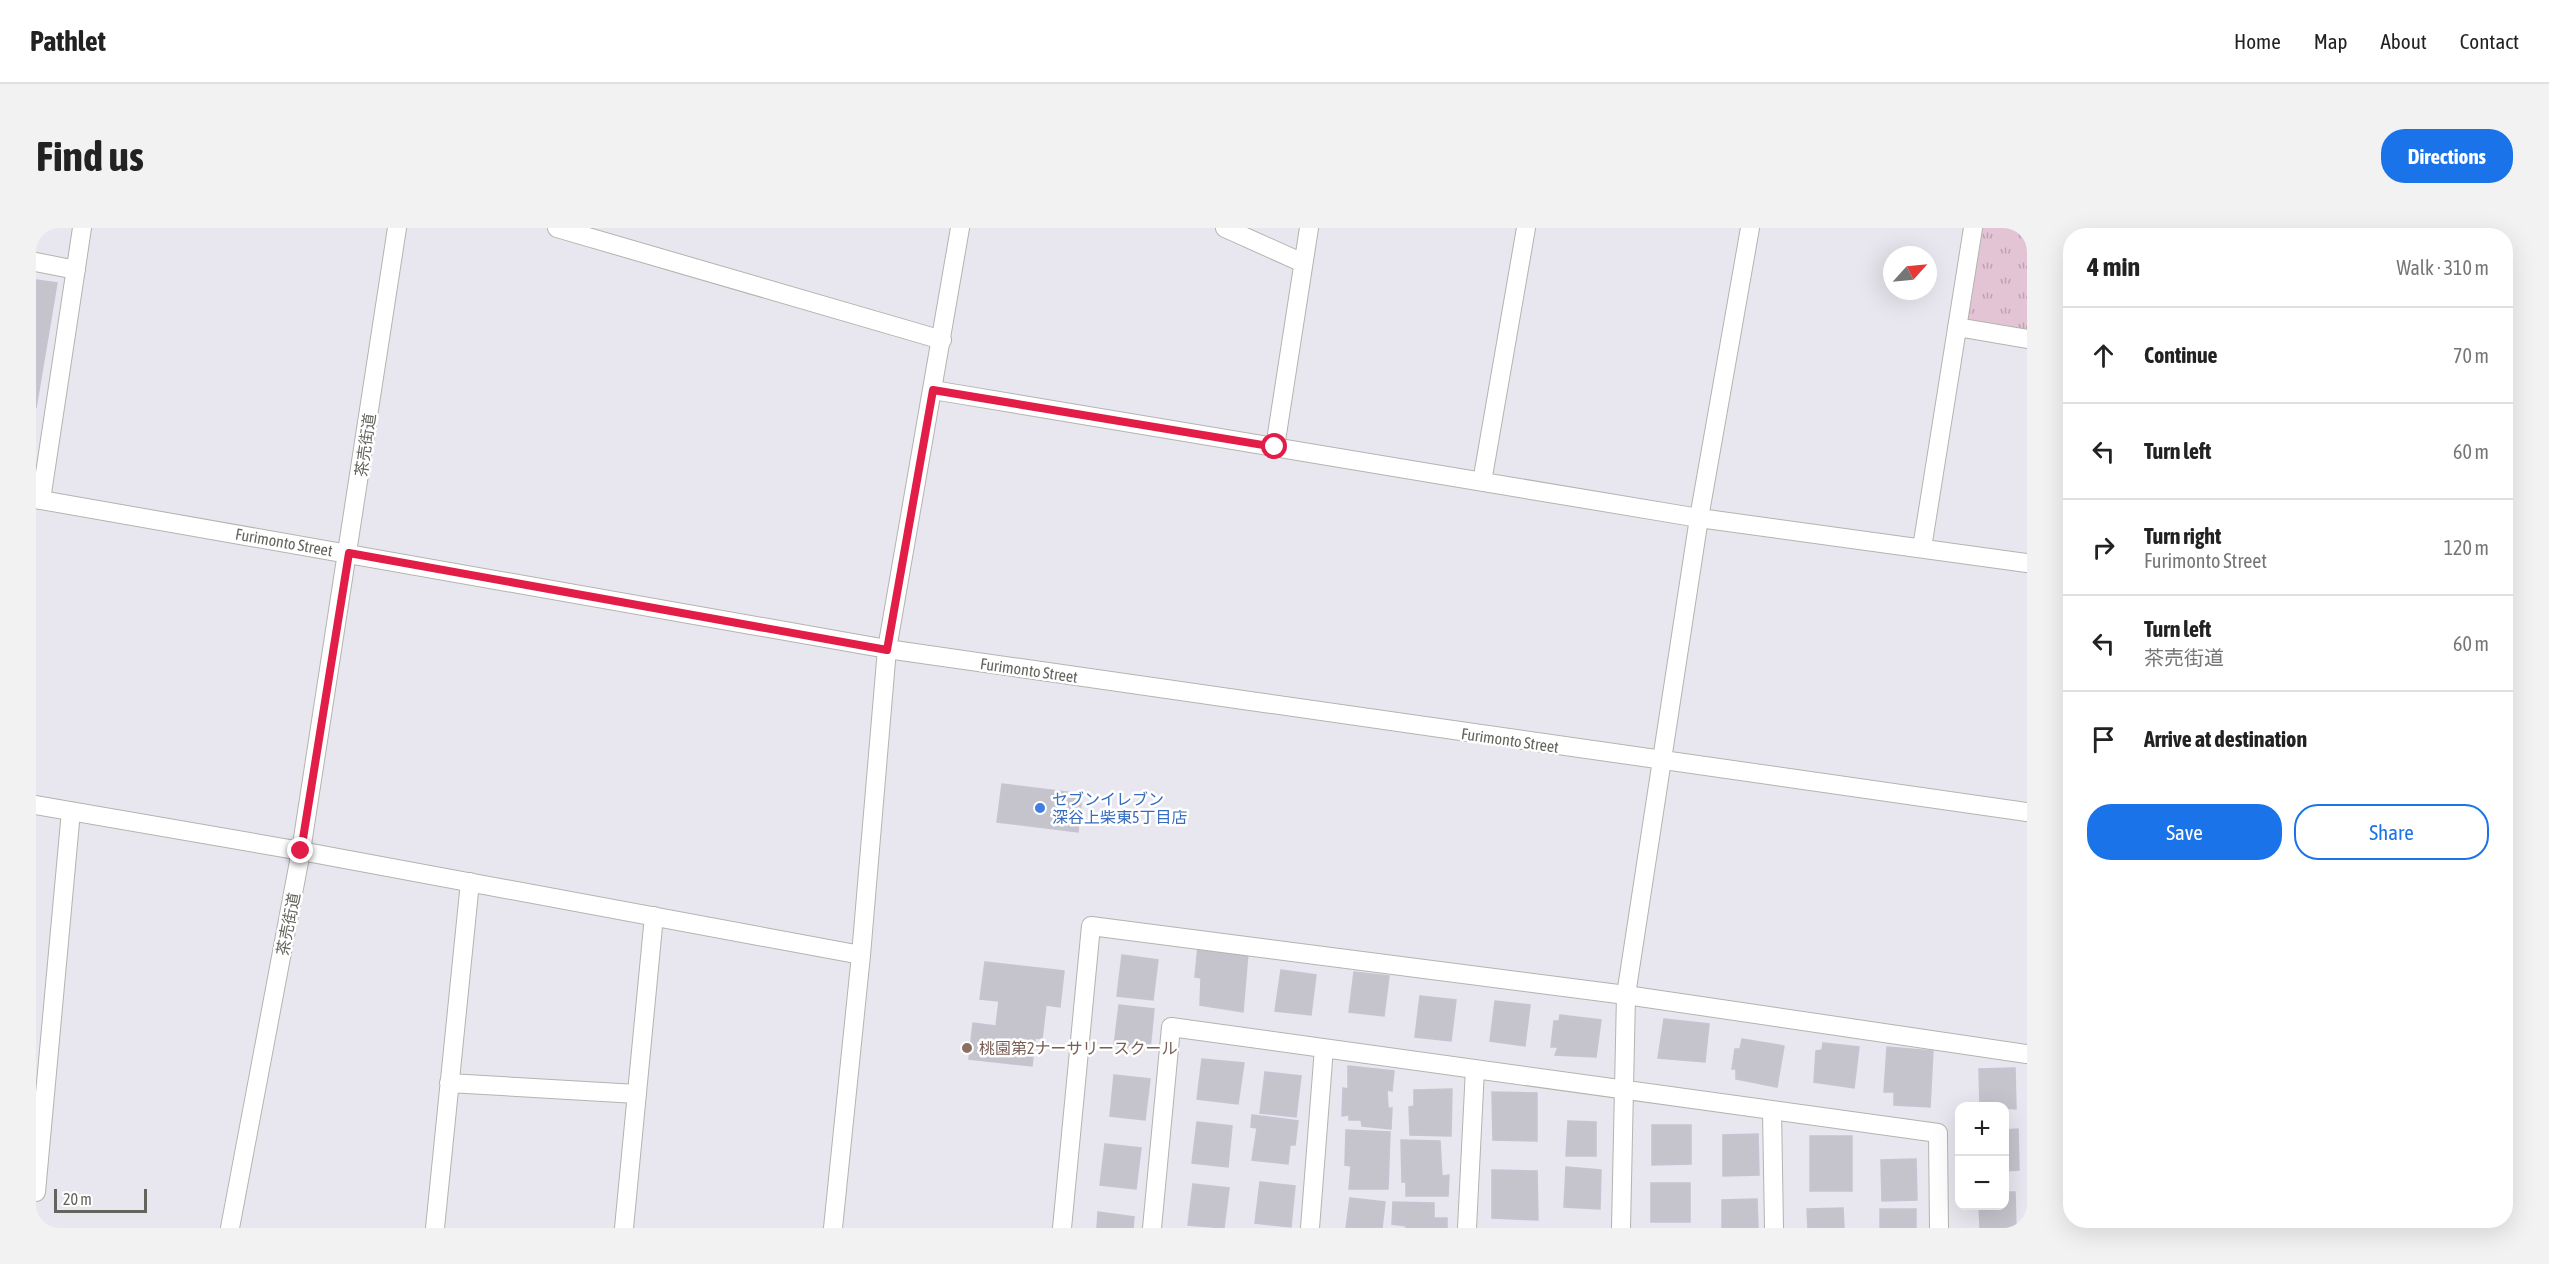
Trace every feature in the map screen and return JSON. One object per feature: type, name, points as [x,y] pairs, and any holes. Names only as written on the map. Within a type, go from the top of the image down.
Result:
[{"type":"street","points":[[38,500],[82,228]]},
{"type":"street","name":"茶売街道","points":[[230,1228],[301,851],[349,553],[397,228]]},
{"type":"street","points":[[557,228],[942,340]]},
{"type":"street","points":[[833,1228],[861,956],[887,650],[960,228]]},
{"type":"street","points":[[1225,228],[1303,263]]},
{"type":"street","points":[[1275,447],[1309,228]]},
{"type":"street","points":[[1482,482],[1526,228]]},
{"type":"street","points":[[1621,1228],[1626,995],[1699,518],[1750,228]]},
{"type":"street","points":[[1922,548],[1973,228]]},
{"type":"street","points":[[36,262],[76,270]]},
{"type":"street","points":[[1957,327],[2027,339]]},
{"type":"street","points":[[933,390],[1699,518],[2027,563]]},
{"type":"street","name":"Furimonto Street","points":[[38,500],[349,553],[887,650],[1662,762],[2027,812]]},
{"type":"street","points":[[36,805],[301,851],[861,956]]},
{"type":"street","points":[[36,1192],[71,812]]},
{"type":"street","points":[[435,1228],[470,882]]},
{"type":"street","points":[[624,1228],[654,916]]},
{"type":"street","points":[[1062,1228],[1091,926],[1626,995],[2027,1054]]},
{"type":"street","points":[[1152,1228],[1171,1026],[1938,1133],[1938,1228]]},
{"type":"street","points":[[1310,1228],[1324,1048]]},
{"type":"street","points":[[1467,1228],[1475,1069]]},
{"type":"street","points":[[449,1083],[637,1094]]},
{"type":"street","points":[[1772,1110],[1774,1228]]},
{"type":"green space","points":[[1973,228],[2027,228],[2027,339],[1957,327]]},
{"type":"building","points":[[36,280],[57,283],[36,408]]},
{"type":"building","name":"セブンイレブン 深谷上柴東5丁目店","points":[[1002,784],[1082,794],[1078,832],[997,822]]},
{"type":"building","points":[[1198,946],[1248,953],[1243,1012],[1200,1005],[1201,978],[1195,977]]},
{"type":"building","points":[[1122,955],[1158,960],[1153,1000],[1117,996]]},
{"type":"building","name":"桃園第2ナーサリースクール","points":[[985,962],[1064,971],[1060,1007],[1046,1005],[1042,1039],[1035,1038],[1032,1066],[969,1059],[973,1023],[996,1026],[999,1001],[980,999]]},
{"type":"building","points":[[1281,970],[1316,975],[1311,1015],[1275,1011]]},
{"type":"building","points":[[1354,972],[1389,976],[1384,1016],[1349,1012]]},
{"type":"building","points":[[1420,996],[1456,1000],[1451,1041],[1415,1037]]},
{"type":"building","points":[[1495,1001],[1530,1005],[1525,1046],[1490,1041]]},
{"type":"building","points":[[1119,1005],[1154,1009],[1150,1050],[1114,1046]]},
{"type":"building","points":[[1560,1015],[1601,1020],[1596,1057],[1555,1055],[1558,1047],[1551,1047],[1554,1021],[1559,1021]]},
{"type":"building","points":[[1664,1019],[1709,1024],[1705,1062],[1658,1058]]},
{"type":"building","points":[[1742,1039],[1784,1046],[1777,1087],[1736,1079],[1736,1069],[1732,1069],[1735,1049],[1740,1049]]},
{"type":"building","points":[[1823,1043],[1859,1047],[1854,1088],[1814,1082],[1816,1051],[1822,1050]]},
{"type":"building","points":[[1887,1047],[1933,1051],[1930,1107],[1894,1105],[1894,1092],[1884,1092]]},
{"type":"building","points":[[1202,1059],[1244,1063],[1238,1104],[1197,1099]]},
{"type":"building","points":[[1348,1066],[1394,1071],[1392,1091],[1387,1090],[1388,1108],[1392,1108],[1391,1129],[1362,1126],[1361,1120],[1349,1120],[1349,1115],[1342,1116],[1343,1088],[1348,1089]]},
{"type":"building","points":[[2015,1068],[2016,1109],[2009,1108],[2009,1102],[1980,1102],[1979,1069]]},
{"type":"building","points":[[1265,1072],[1301,1076],[1296,1117],[1260,1113]]},
{"type":"building","points":[[1114,1075],[1150,1079],[1145,1120],[1110,1116]]},
{"type":"building","points":[[1452,1089],[1451,1136],[1410,1135],[1409,1107],[1414,1106],[1414,1090]]},
{"type":"building","points":[[1492,1092],[1537,1093],[1537,1141],[1493,1140]]},
{"type":"building","points":[[1252,1115],[1298,1121],[1295,1145],[1290,1145],[1288,1164],[1252,1160],[1257,1128],[1251,1127]]},
{"type":"building","points":[[1568,1121],[1596,1122],[1596,1156],[1566,1156]]},
{"type":"building","points":[[1197,1122],[1232,1126],[1228,1167],[1192,1163]]},
{"type":"building","points":[[1652,1125],[1691,1125],[1691,1164],[1652,1165]]},
{"type":"building","points":[[2018,1129],[2019,1170],[2009,1171],[2009,1130]]},
{"type":"building","points":[[1346,1130],[1390,1132],[1388,1189],[1349,1189],[1351,1166],[1345,1165]]},
{"type":"building","points":[[1758,1134],[1759,1175],[1723,1176],[1723,1135]]},
{"type":"building","points":[[1810,1136],[1852,1136],[1852,1191],[1810,1191]]},
{"type":"building","points":[[1401,1140],[1440,1141],[1442,1176],[1449,1175],[1448,1196],[1406,1196],[1406,1182],[1402,1182]]},
{"type":"building","points":[[1105,1144],[1141,1148],[1136,1189],[1100,1185]]},
{"type":"building","points":[[1916,1159],[1917,1200],[1882,1201],[1881,1160]]},
{"type":"building","points":[[1566,1167],[1601,1170],[1600,1209],[1564,1207]]},
{"type":"building","points":[[1492,1170],[1537,1171],[1538,1220],[1492,1218]]},
{"type":"building","points":[[1260,1182],[1295,1186],[1291,1227],[1255,1223]]},
{"type":"building","points":[[1651,1183],[1690,1183],[1690,1222],[1651,1222]]},
{"type":"building","points":[[1193,1184],[1229,1188],[1224,1228],[1188,1225]]},
{"type":"building","points":[[2009,1192],[2015,1192],[2016,1228],[1980,1228],[1979,1210],[2009,1210]]},
{"type":"building","points":[[1350,1198],[1385,1202],[1382,1228],[1346,1228]]},
{"type":"building","points":[[1757,1199],[1758,1228],[1722,1228],[1722,1200]]},
{"type":"building","points":[[1393,1202],[1434,1203],[1434,1218],[1447,1218],[1447,1228],[1406,1228],[1406,1226],[1392,1224]]},
{"type":"building","points":[[1843,1208],[1844,1228],[1808,1228],[1807,1209]]},
{"type":"building","points":[[1880,1209],[1916,1209],[1916,1228],[1880,1228]]},
{"type":"building","points":[[1098,1212],[1134,1217],[1133,1228],[1097,1228]]},
{"type":"place","name":"セブンイレブン 深谷上柴東5丁目店","points":[[1040,808]]},
{"type":"place","name":"桃園第2ナーサリースクール","points":[[967,1048]]},
{"type":"route","points":[[301,851],[349,553],[887,650],[933,390],[1275,447]]}]
